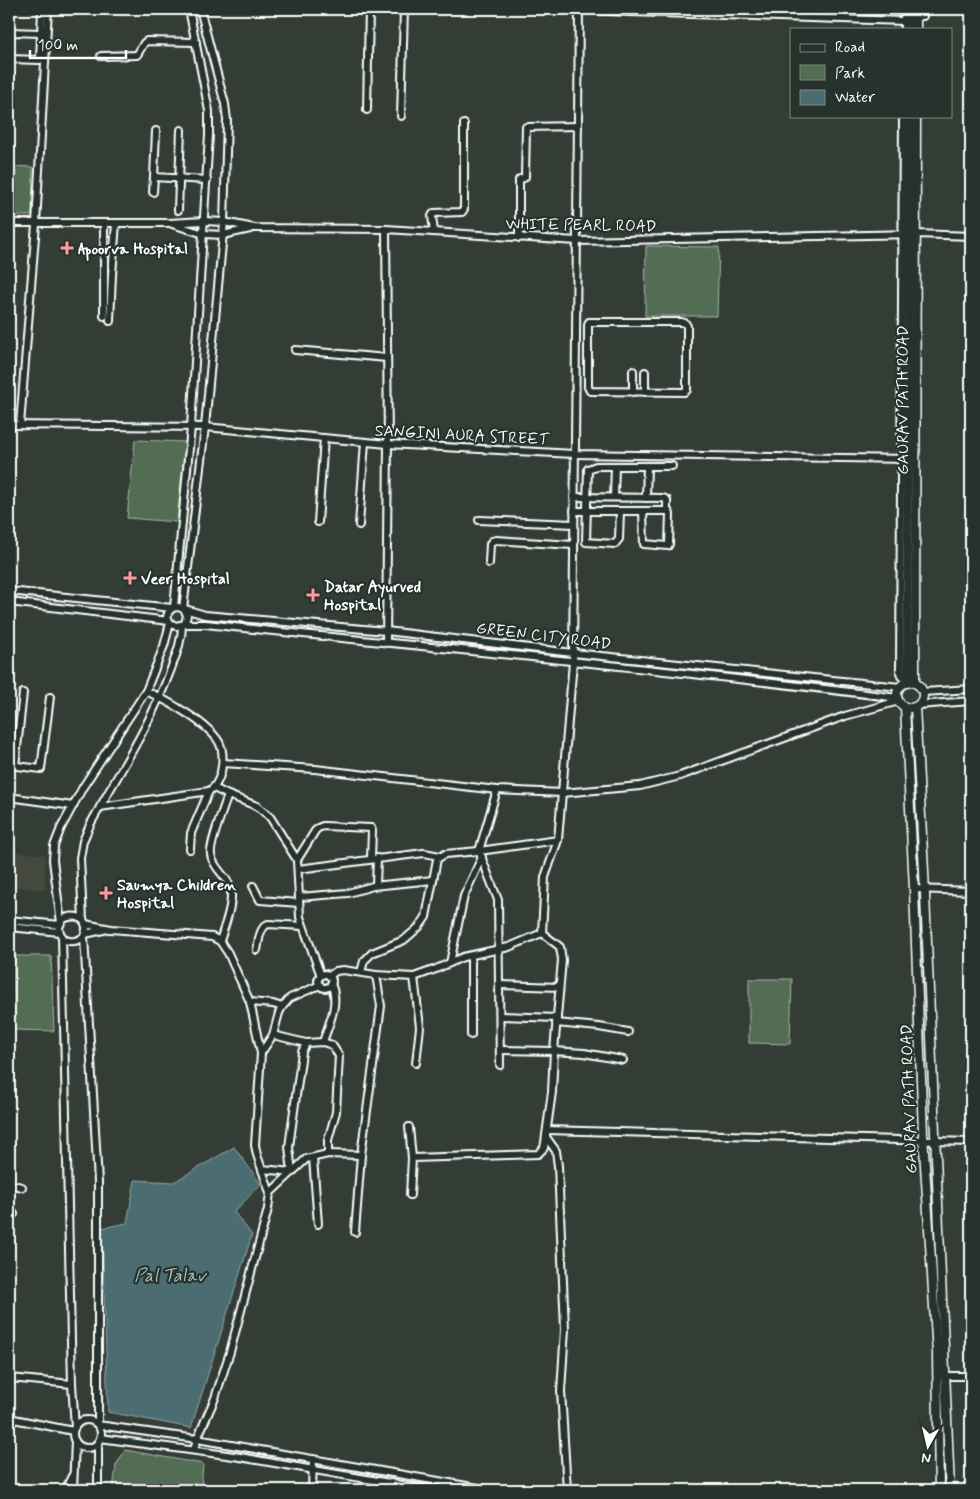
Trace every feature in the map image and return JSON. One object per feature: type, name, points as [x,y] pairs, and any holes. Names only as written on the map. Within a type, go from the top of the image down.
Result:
[{"type":"main road","points":[[909,28],[912,13]]},
{"type":"main road","points":[[912,13],[916,28]]},
{"type":"main road","name":"GAURAV PATH ROAD","points":[[904,683],[907,459],[905,235],[909,118]]},
{"type":"main road","name":"GAURAV PATH ROAD","points":[[915,684],[907,459],[920,235],[916,118]]},
{"type":"main road","points":[[904,683],[915,684],[923,692],[923,698],[917,706],[910,708],[900,702],[898,691],[904,683]]},
{"type":"main road","name":"GAURAV PATH ROAD","points":[[900,702],[914,889],[923,1140],[950,1490]]},
{"type":"main road","name":"GAURAV PATH ROAD","points":[[917,706],[935,1140],[941,1376],[939,1490]]},
{"type":"street","points":[[9,59],[40,60],[42,9]]},
{"type":"street","points":[[20,425],[36,224],[48,9]]},
{"type":"street","points":[[73,1490],[75,1441],[61,929],[53,860],[54,846],[83,787],[146,691],[164,646],[169,622],[168,614],[173,608],[192,427],[209,135],[209,110],[189,9]]},
{"type":"street","points":[[98,1490],[99,1440],[101,1434],[98,1425],[98,1182],[84,935],[86,928],[80,858],[90,825],[160,698],[179,647],[183,624],[187,615],[184,609],[205,427],[223,235],[227,127],[226,112],[200,9]]},
{"type":"street","points":[[367,110],[370,9]]},
{"type":"street","points":[[401,116],[404,9]]},
{"type":"street","points":[[571,9],[649,13],[912,13],[904,28]]},
{"type":"street","points":[[542,933],[545,877],[558,840],[573,662],[579,9]]},
{"type":"street","points":[[9,32],[41,33]]},
{"type":"street","points":[[101,56],[137,55],[147,41],[196,42]]},
{"type":"street","points":[[903,118],[905,235],[971,236]]},
{"type":"street","points":[[434,232],[432,216],[434,213],[462,212],[464,209],[464,124]]},
{"type":"street","points":[[519,238],[519,180],[525,178],[526,128],[578,126]]},
{"type":"street","points":[[153,192],[156,130]]},
{"type":"street","points":[[178,210],[181,130]]},
{"type":"street","points":[[154,177],[207,180]]},
{"type":"street","points":[[9,223],[116,224],[204,221],[224,222],[254,228]]},
{"type":"street","points":[[169,223],[204,234],[223,235],[254,228]]},
{"type":"street","points":[[104,224],[107,318],[116,224]]},
{"type":"street","name":"WHITE PEARL ROAD","points":[[254,228],[386,229],[578,242],[905,235]]},
{"type":"street","points":[[386,229],[388,444],[386,643]]},
{"type":"street","points":[[588,322],[686,323],[687,390],[684,392],[633,392],[590,391],[588,387],[588,322]]},
{"type":"street","points":[[296,350],[387,358]]},
{"type":"street","points":[[576,370],[588,370]]},
{"type":"street","points":[[632,371],[633,392]]},
{"type":"street","points":[[645,372],[645,392]]},
{"type":"street","name":"SANGINI AURA STREET","points":[[9,425],[205,427],[388,444],[574,454],[907,459]]},
{"type":"street","points":[[318,522],[324,438]]},
{"type":"street","points":[[359,525],[364,442]]},
{"type":"street","points":[[620,511],[619,539],[616,544],[586,542],[588,469],[596,466],[672,466]]},
{"type":"street","points":[[614,497],[615,466]]},
{"type":"street","points":[[646,498],[647,466]]},
{"type":"street","points":[[574,497],[666,499],[667,511],[670,514],[669,544],[666,546],[644,544],[643,511]]},
{"type":"street","points":[[574,510],[667,511]]},
{"type":"street","points":[[479,520],[574,524]]},
{"type":"street","points":[[489,563],[490,544],[496,540],[573,544]]},
{"type":"street","points":[[9,591],[184,609]]},
{"type":"street","points":[[9,602],[169,622],[176,626],[183,624]]},
{"type":"street","name":"GREEN CITY ROAD","points":[[184,609],[205,614],[386,631],[573,653],[904,683]]},
{"type":"street","name":"GREEN CITY ROAD","points":[[183,624],[813,687],[900,702]]},
{"type":"street","points":[[923,692],[971,689]]},
{"type":"street","points":[[146,691],[206,727],[219,741],[222,750],[223,763],[220,776],[191,833],[190,849]]},
{"type":"street","points":[[23,693],[12,766],[41,769],[50,697]]},
{"type":"street","points":[[223,763],[315,769],[497,790],[562,793],[640,786],[680,776],[845,716],[900,702]]},
{"type":"street","points":[[917,706],[971,702]]},
{"type":"street","points":[[100,807],[199,793],[212,789],[257,806],[270,817],[297,860],[300,917],[321,976],[318,982],[320,985]]},
{"type":"street","points":[[450,963],[464,896],[481,854],[497,790]]},
{"type":"street","points":[[220,941],[229,910],[231,894],[229,884],[214,862],[211,852],[228,796]]},
{"type":"street","points":[[9,797],[73,806]]},
{"type":"street","points":[[297,860],[318,828],[324,826],[370,828],[372,831],[376,886]]},
{"type":"street","points":[[298,868],[424,852],[440,856],[445,854],[481,854],[558,840]]},
{"type":"street","points":[[481,854],[498,900],[500,1065]]},
{"type":"street","points":[[361,972],[364,961],[372,953],[404,940],[424,922],[437,859],[440,856]]},
{"type":"street","points":[[253,886],[260,900],[299,900],[348,893],[376,886],[433,880]]},
{"type":"street","points":[[914,889],[971,891]]},
{"type":"street","points":[[111,928],[84,935],[77,941],[72,942],[64,939],[61,929],[67,917],[71,916],[79,917],[84,922],[111,928],[212,937],[220,941],[228,953],[250,1002],[262,1054],[254,1136],[257,1155],[270,1193],[266,1220],[216,1398],[194,1450]]},
{"type":"street","points":[[9,920],[61,929]]},
{"type":"street","points":[[257,950],[264,926],[268,924],[303,926]]},
{"type":"street","points":[[9,927],[61,929]]},
{"type":"street","points":[[321,976],[325,974],[329,976],[336,971],[343,970],[376,975],[414,977],[436,970],[463,957],[509,947],[542,933]]},
{"type":"street","points":[[412,1158],[538,1154],[544,1148],[552,1092],[562,960],[560,947],[542,933]]},
{"type":"street","points":[[471,956],[471,1035]]},
{"type":"street","points":[[355,1232],[361,1155],[381,1006],[376,975]]},
{"type":"street","points":[[323,1042],[334,1008],[334,992],[329,976]]},
{"type":"street","points":[[414,977],[420,1027],[416,1064]]},
{"type":"street","points":[[262,1054],[272,1035],[279,1013],[290,998],[320,985],[326,988],[331,984]]},
{"type":"street","points":[[500,984],[560,987]]},
{"type":"street","points":[[250,1002],[273,1004],[282,1007]]},
{"type":"street","points":[[500,1016],[556,1020],[628,1032]]},
{"type":"street","points":[[272,1035],[306,1043],[323,1042],[332,1045],[339,1056],[336,1112],[328,1140],[328,1154]]},
{"type":"street","points":[[292,1172],[289,1147],[302,1052],[306,1043]]},
{"type":"street","points":[[500,1050],[584,1053],[624,1060]]},
{"type":"street","points":[[410,1127],[412,1158],[410,1195]]},
{"type":"street","points":[[547,1133],[971,1142]]},
{"type":"street","points":[[547,1133],[556,1151],[558,1166],[565,1329],[561,1391],[567,1490]]},
{"type":"street","points":[[270,1193],[306,1159],[328,1154],[361,1155]]},
{"type":"street","points":[[313,1158],[318,1224]]},
{"type":"street","points":[[262,1169],[292,1172]]},
{"type":"street","points":[[9,1184],[22,1187]]},
{"type":"street","points":[[941,1376],[971,1376]]},
{"type":"street","points":[[10,1378],[72,1384]]},
{"type":"street","points":[[9,1418],[74,1429]]},
{"type":"street","points":[[74,1429],[78,1423],[86,1420],[98,1425],[198,1439],[490,1490]]},
{"type":"street","points":[[75,1441],[80,1446],[85,1447],[90,1447],[99,1440],[194,1450],[430,1490]]},
{"type":"street","points":[[312,1490],[313,1459]]},
{"type":"street","points":[[65,1490],[73,1472]]},
{"type":"shaded area","points":[[9,851],[45,855],[45,890],[9,886]]},
{"type":"green space","points":[[9,166],[33,167],[32,216],[9,216]]},
{"type":"green space","points":[[646,246],[719,247],[717,316],[645,316]]},
{"type":"green space","points":[[135,440],[185,442],[177,522],[127,518]]},
{"type":"green space","points":[[14,956],[51,956],[54,1031],[12,1030]]},
{"type":"green space","points":[[749,979],[792,979],[790,1044],[749,1043]]},
{"type":"green space","points":[[125,1450],[203,1464],[201,1490],[113,1490],[116,1465]]},
{"type":"water","name":"Pal Talav","points":[[234,1147],[261,1184],[234,1212],[252,1235],[191,1428],[108,1412],[102,1228],[127,1223],[135,1180],[174,1182]]},
{"type":"place","name":"Apoorva Hospital","points":[[67,248]]},
{"type":"place","name":"Veer Hospital","points":[[130,578]]},
{"type":"place","name":"Datar Ayurved Hospital","points":[[313,595]]},
{"type":"place","name":"Saumya Children Hospital","points":[[106,893]]}]
